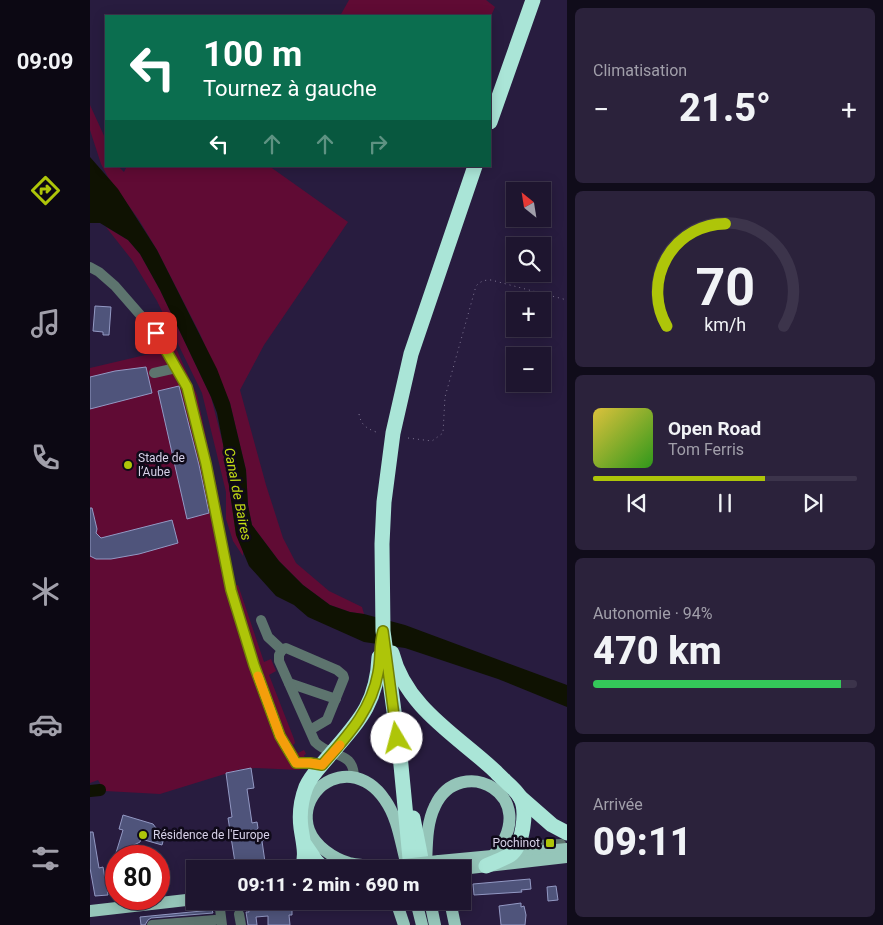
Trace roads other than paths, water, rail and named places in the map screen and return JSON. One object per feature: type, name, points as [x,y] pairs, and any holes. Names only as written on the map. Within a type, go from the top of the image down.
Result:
[{"type":"highway","points":[[491,119],[532,0]]},
{"type":"highway","points":[[305,860],[304,843],[300,826],[301,801],[307,785],[332,753],[350,734],[366,710],[386,653],[385,610],[381,573],[384,502],[393,433],[411,354],[475,167]]},
{"type":"highway","points":[[385,610],[383,631],[400,755],[422,860]]},
{"type":"highway","points":[[386,653],[420,705],[436,722],[492,769],[552,825],[567,833]]},
{"type":"highway","points":[[400,755],[405,860]]},
{"type":"highway","points":[[490,861],[522,857],[517,845],[522,832],[524,818],[520,797]]},
{"type":"highway","points":[[304,843],[315,860]]},
{"type":"main road","points":[[343,860],[334,856],[318,844],[309,830],[307,812],[317,790],[330,780],[341,777],[365,781],[386,800],[397,824],[404,860]]},
{"type":"main road","points":[[425,860],[429,825],[435,804],[446,790],[462,782],[478,781],[487,784],[502,797],[507,804],[510,814],[510,824],[508,835],[490,861],[471,866]]},
{"type":"main road","points":[[471,875],[491,872],[522,857],[567,847]]},
{"type":"main road","points":[[522,857],[567,857]]},
{"type":"main road","points":[[471,861],[490,861]]},
{"type":"main road","points":[[90,911],[186,899]]},
{"type":"main road","points":[[399,910],[404,925]]},
{"type":"main road","points":[[418,910],[422,925]]},
{"type":"main road","points":[[432,910],[436,925]]},
{"type":"main road","points":[[452,910],[455,925]]},
{"type":"street","points":[[90,267],[115,286],[156,333],[187,387],[204,454],[231,590],[254,665],[280,736],[296,763],[322,765]]},
{"type":"street","points":[[154,373],[176,368]]},
{"type":"street","points":[[261,620],[268,637],[282,650]]},
{"type":"street","points":[[310,730],[327,720],[344,678],[337,670],[286,648],[278,655],[315,742],[322,748],[350,761],[354,768],[354,778]]},
{"type":"street","points":[[289,683],[336,699]]},
{"type":"street","points":[[239,914],[242,925]]},
{"type":"street","points":[[152,925],[219,922]]},
{"type":"water","name":"Canal de Baires","points":[[90,157],[118,189],[157,250],[217,369],[230,403],[246,470],[248,505],[252,525],[279,561],[303,585],[330,605],[350,612],[405,625],[567,685],[567,707],[498,679],[405,648],[364,642],[308,617],[294,605],[276,596],[249,566],[236,535],[223,444],[217,413],[211,397],[160,290],[140,254],[128,240],[100,223],[90,223]]},
{"type":"waterway","points":[[90,791],[100,790]]},
{"type":"place","name":"Stade de l’Aube","points":[[128,465]]},
{"type":"place","name":"Résidence de l'Europe","points":[[143,835]]},
{"type":"place","name":"Pochinot","points":[[550,843]]}]
